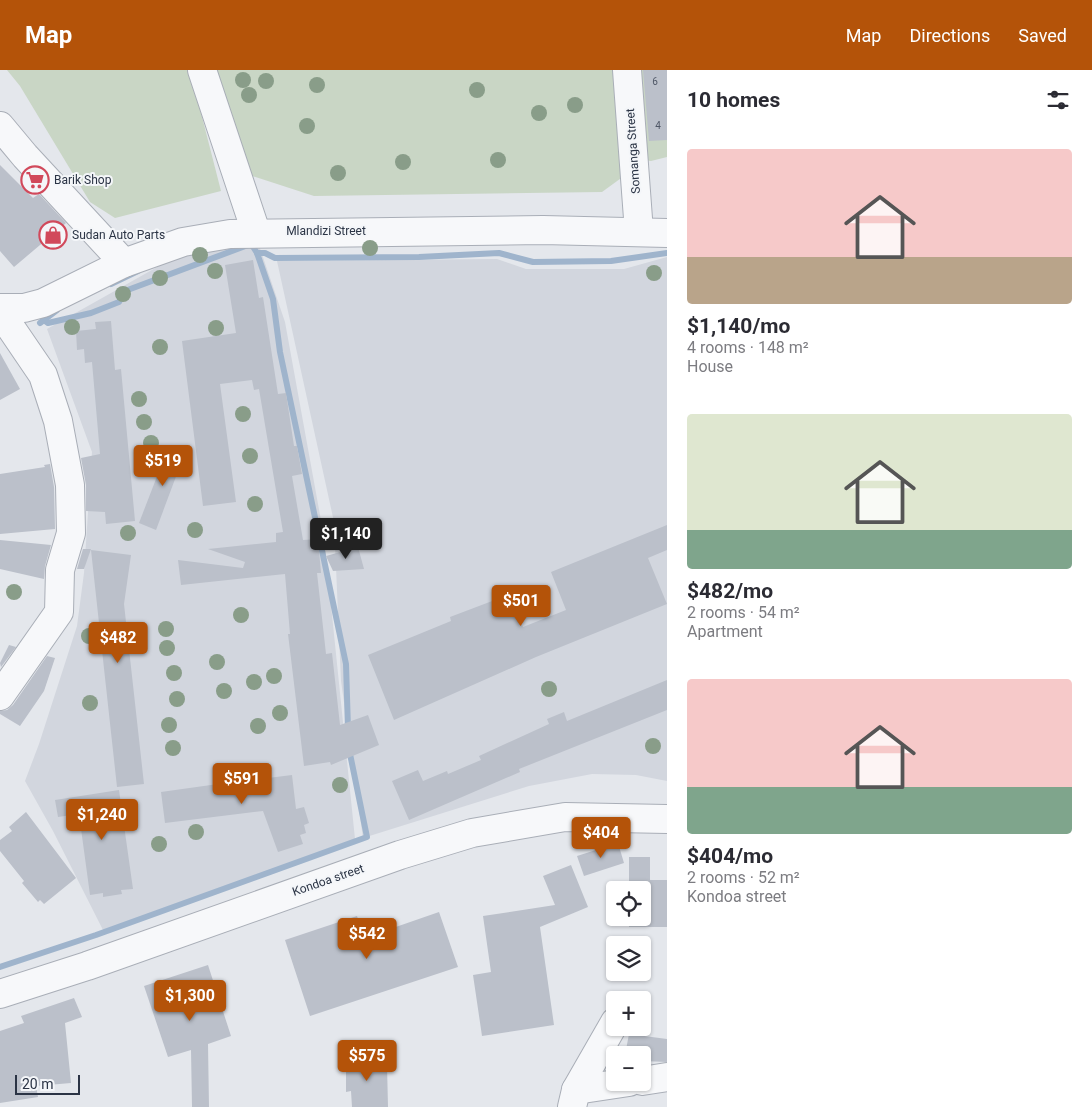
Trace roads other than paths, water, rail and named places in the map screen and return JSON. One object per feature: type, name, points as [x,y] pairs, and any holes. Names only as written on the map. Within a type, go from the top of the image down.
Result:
[{"type":"street","points":[[202,70],[256,232]]},
{"type":"street","name":"Somanga Street","points":[[627,70],[639,232]]},
{"type":"street","points":[[0,126],[25,156],[124,263]]},
{"type":"street","name":"Mlandizi Street","points":[[0,308],[24,308],[42,303],[124,263],[183,242],[230,234],[256,232],[667,233]]},
{"type":"street","points":[[0,312],[43,375],[58,421],[70,485],[71,533],[60,570],[59,612],[0,696]]},
{"type":"street","name":"Kondoa street","points":[[0,994],[87,966],[400,855],[472,834],[565,817],[635,816],[667,819]]},
{"type":"street","points":[[574,1099],[608,1036]]},
{"type":"street","points":[[651,1079],[667,1077]]},
{"type":"street","points":[[574,1099],[606,1089]]},
{"type":"waterway","points":[[250,242],[257,253],[273,299],[280,352],[346,664],[348,729]]},
{"type":"waterway","points":[[44,320],[48,323],[91,313],[119,302],[125,291],[248,245]]},
{"type":"waterway","points":[[257,253],[265,253],[275,258],[419,257],[499,253],[533,262],[611,261],[667,253]]},
{"type":"waterway","points":[[111,284],[138,271]]},
{"type":"waterway","points":[[40,323],[57,310]]},
{"type":"waterway","points":[[0,967],[96,935],[367,837],[349,749]]},
{"type":"place","name":"Barik Shop","points":[[35,180]]},
{"type":"place","name":"Sudan Auto Parts","points":[[53,235]]}]
